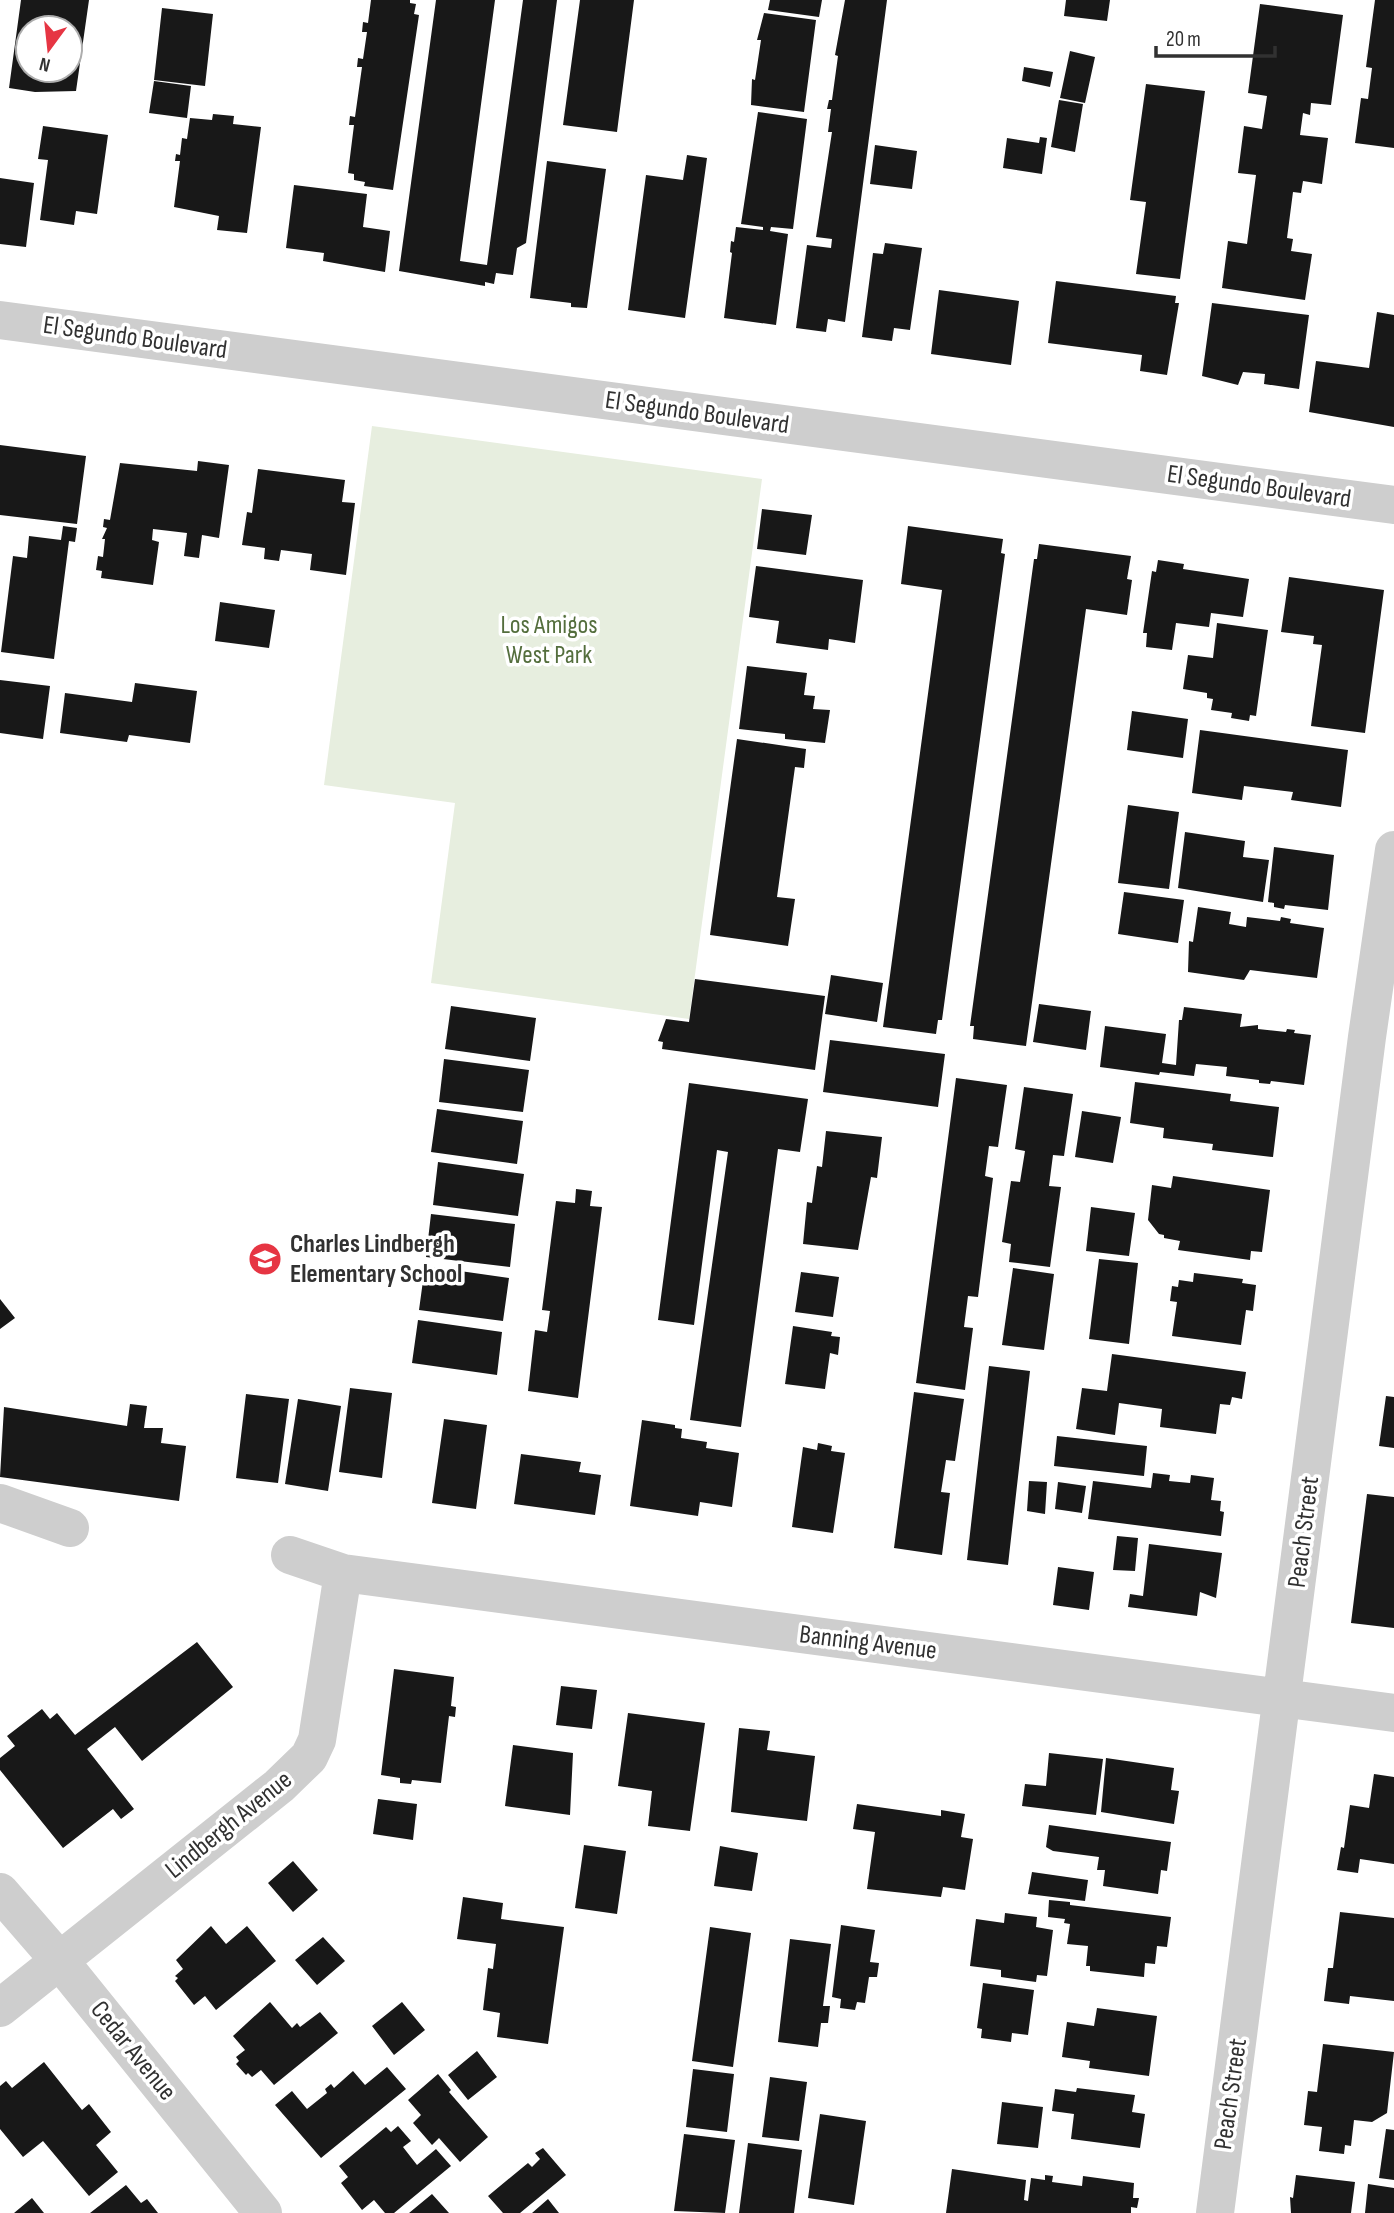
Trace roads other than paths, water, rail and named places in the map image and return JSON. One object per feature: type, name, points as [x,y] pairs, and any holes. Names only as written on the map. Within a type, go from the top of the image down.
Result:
[{"type":"street","name":"El Segundo Boulevard","points":[[0,320],[1394,505]]},
{"type":"street","name":"Peach Street","points":[[1215,2213],[1367,1037],[1394,850]]},
{"type":"street","points":[[0,1503],[70,1528]]},
{"type":"street","name":"Banning Avenue","points":[[290,1555],[343,1573],[1394,1713]]},
{"type":"street","name":"Lindbergh Avenue","points":[[0,2008],[279,1786],[309,1757],[323,1717],[343,1573]]},
{"type":"street","name":"Cedar Avenue","points":[[0,1892],[59,1960],[263,2213]]},
{"type":"place","name":"Charles Lindbergh Elementary School","points":[[265,1259]]},
{"type":"park label","name":"Los Amigos West Park","points":[[549,640]]}]
